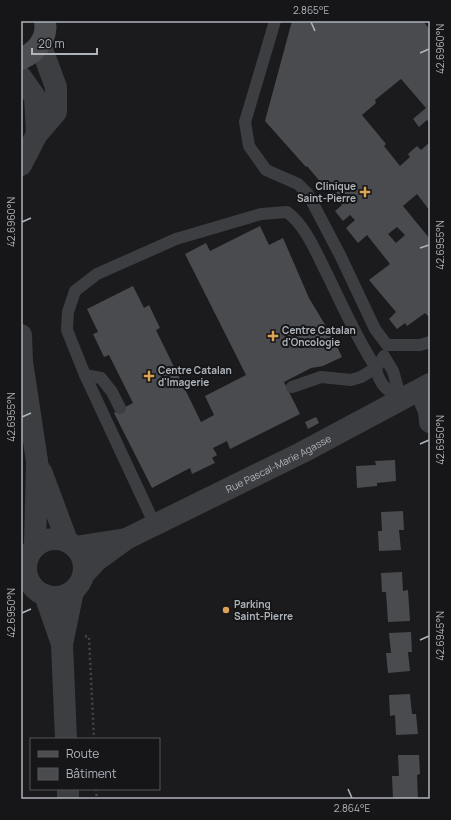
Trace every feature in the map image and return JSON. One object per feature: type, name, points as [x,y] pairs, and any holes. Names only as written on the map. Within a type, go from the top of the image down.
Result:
[{"type":"main road","points":[[21,59],[32,53],[45,28]]},
{"type":"street","points":[[21,165],[37,134],[56,112],[56,87],[45,28]]},
{"type":"street","points":[[21,77],[35,97],[37,134]]},
{"type":"street","points":[[21,335],[22,362],[37,461],[35,547]]},
{"type":"street","points":[[425,387],[430,422]]},
{"type":"street","name":"Rue Pascal-Marie Agasse","points":[[78,583],[97,560],[126,539],[301,453],[425,387]]},
{"type":"street","points":[[37,461],[71,544]]},
{"type":"street","points":[[62,644],[78,583],[84,567],[83,560],[80,553],[71,544],[59,539],[50,539],[42,542],[35,547],[29,555],[26,564],[30,583],[45,595],[64,595],[78,583]]},
{"type":"street","name":"Rue Pascal-Marie Agasse","points":[[71,544],[126,539]]},
{"type":"street","points":[[45,595],[62,644],[66,738]]},
{"type":"lane","points":[[275,21],[245,122],[249,146],[266,170],[298,184],[308,194],[340,254],[386,350],[401,399]]},
{"type":"lane","points":[[155,525],[85,375],[67,330],[68,312],[76,291],[97,274],[176,239],[261,214],[287,212],[297,219],[313,247],[364,349],[376,368],[378,378],[386,389],[401,399]]},
{"type":"lane","points":[[386,350],[430,342]]},
{"type":"lane","points":[[292,387],[321,377],[352,380],[361,377],[376,368],[386,350]]},
{"type":"lane","points":[[85,375],[101,378],[112,392],[120,408]]},
{"type":"path","points":[[84,636],[89,637],[94,738]]},
{"type":"building","name":"Clinique Saint-Pierre","points":[[292,21],[423,21],[430,30],[430,123],[427,120],[419,127],[413,119],[426,108],[401,79],[375,100],[376,103],[362,115],[386,144],[384,146],[400,166],[410,157],[408,154],[417,146],[421,150],[430,142],[430,211],[417,194],[403,206],[430,239],[430,314],[428,316],[425,313],[407,326],[405,323],[397,329],[389,319],[396,312],[369,280],[390,264],[367,235],[358,243],[346,228],[355,220],[350,215],[343,221],[335,211],[342,205],[265,121]],"holes":[[[397,227],[405,235],[396,243],[388,234]]]},
{"type":"building","points":[[260,226],[269,245],[283,238],[309,298],[333,338],[342,357],[323,366],[311,368],[284,382],[300,414],[230,449],[227,441],[213,448],[217,455],[212,458],[215,463],[192,474],[190,468],[152,488],[114,413],[133,403],[109,355],[104,357],[93,334],[98,332],[87,309],[133,286],[144,308],[149,305],[160,328],[156,330],[201,422],[214,415],[205,396],[246,375],[185,254],[206,243],[210,251]]},
{"type":"building","points":[[316,417],[319,423],[308,429],[305,422]]},
{"type":"building","points":[[395,460],[396,481],[377,483],[377,486],[357,488],[356,466],[376,465],[375,461]]},
{"type":"building","points":[[403,511],[404,530],[399,530],[401,550],[379,551],[378,531],[382,531],[381,512]]},
{"type":"building","points":[[402,572],[403,591],[408,590],[410,621],[388,622],[386,592],[382,592],[381,573]]},
{"type":"building","points":[[411,632],[412,652],[408,652],[410,671],[388,673],[386,653],[391,653],[389,633]]},
{"type":"building","points":[[410,694],[412,714],[416,714],[418,734],[396,735],[395,715],[390,716],[389,695]]},
{"type":"building","points":[[398,755],[419,755],[420,774],[417,775],[418,799],[393,799],[392,776],[399,776]]},
{"type":"place","name":"Clinique Saint-Pierre","points":[[365,192]]},
{"type":"place","name":"Centre Catalan d'Oncologie","points":[[273,336]]},
{"type":"place","name":"Centre Catalan d'Imagerie","points":[[149,376]]},
{"type":"place","name":"Parking Saint-Pierre","points":[[226,610]]}]
